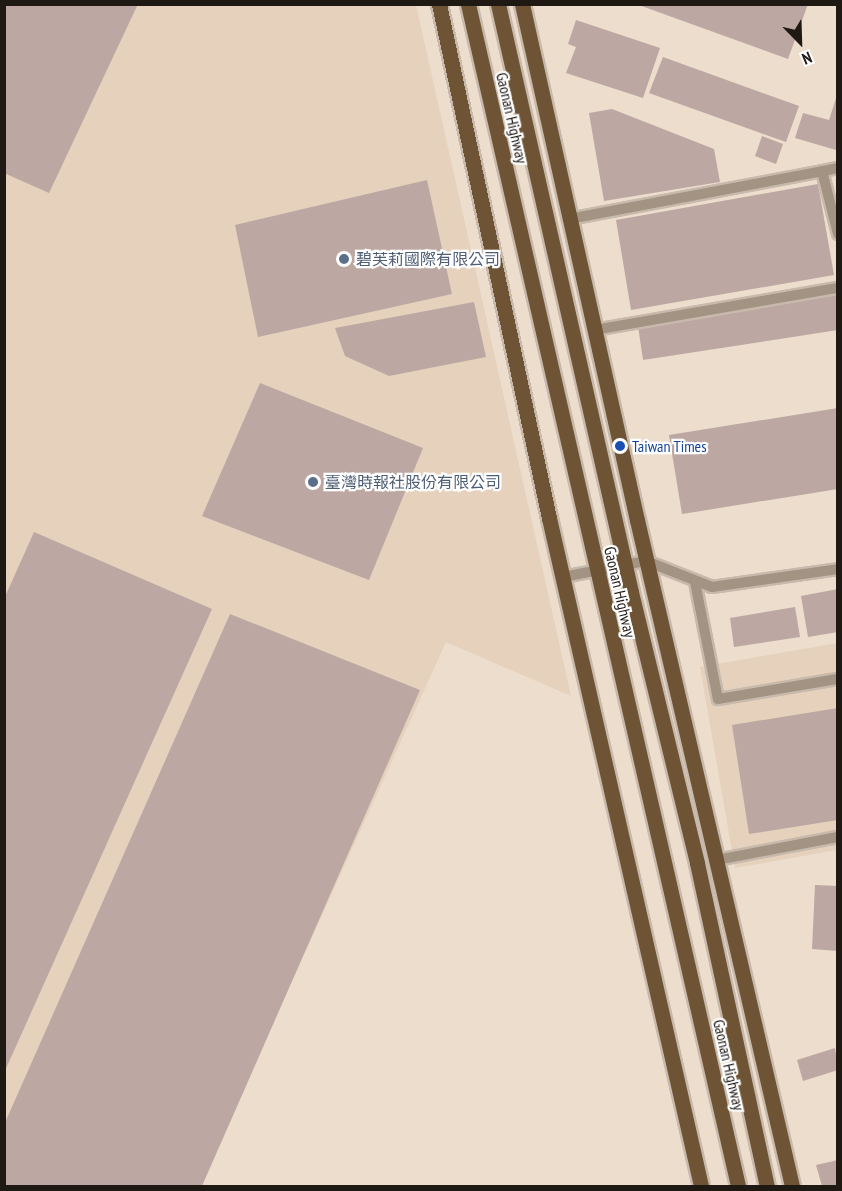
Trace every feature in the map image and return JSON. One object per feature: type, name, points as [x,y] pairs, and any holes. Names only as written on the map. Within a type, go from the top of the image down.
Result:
[{"type":"main road","points":[[439,4],[563,577],[701,1186]]},
{"type":"main road","name":"Gaonan Highway","points":[[468,4],[738,1186]]},
{"type":"main road","name":"Gaonan Highway","points":[[498,4],[625,565],[697,863],[767,1186]]},
{"type":"main road","name":"Gaonan Highway","points":[[522,4],[646,561],[792,1186]]},
{"type":"lane","points":[[569,219],[837,168]]},
{"type":"lane","points":[[822,171],[837,234]]},
{"type":"lane","points":[[594,330],[837,288]]},
{"type":"lane","points":[[563,577],[646,561],[712,587],[837,569]]},
{"type":"lane","points":[[695,582],[718,699],[837,679]]},
{"type":"lane","points":[[717,860],[837,837]]},
{"type":"shaded area","points":[[5,5],[416,5],[571,696],[446,642],[199,1186],[5,1186]]},
{"type":"shaded area","points":[[837,643],[837,850],[735,868],[700,667]]},
{"type":"building","points":[[4,4],[138,4],[49,193],[4,173]]},
{"type":"building","points":[[636,4],[808,4],[788,59]]},
{"type":"building","points":[[576,20],[660,48],[643,98],[566,73],[576,47],[568,44]]},
{"type":"building","points":[[663,57],[799,106],[786,142],[649,93]]},
{"type":"building","points":[[837,95],[836,150],[795,138],[803,113],[829,120]]},
{"type":"building","points":[[612,109],[714,149],[720,182],[604,201],[589,113]]},
{"type":"building","points":[[762,136],[783,144],[776,164],[755,156]]},
{"type":"building","name":"碧芙莉國際有限公司","points":[[427,180],[452,294],[258,337],[235,225]]},
{"type":"building","points":[[818,184],[834,275],[631,310],[616,220]]},
{"type":"building","points":[[838,294],[838,330],[643,360],[638,326]]},
{"type":"building","points":[[474,302],[486,357],[389,376],[345,356],[335,328]]},
{"type":"building","name":"臺灣時報社股份有限公司","points":[[260,383],[423,448],[369,580],[202,516]]},
{"type":"building","points":[[838,408],[838,489],[682,514],[669,435]]},
{"type":"building","points":[[34,532],[212,609],[4,1073],[4,599]]},
{"type":"building","points":[[838,589],[838,632],[808,637],[801,596]]},
{"type":"building","points":[[795,607],[800,637],[734,647],[730,618]]},
{"type":"building","points":[[230,614],[420,690],[202,1186],[4,1186],[4,1125]]},
{"type":"building","points":[[838,708],[838,820],[749,834],[732,725]]},
{"type":"building","points":[[815,885],[838,886],[838,951],[812,949]]},
{"type":"building","points":[[835,1048],[838,1070],[803,1081],[797,1060]]},
{"type":"building","points":[[838,1160],[838,1186],[822,1186],[816,1165]]},
{"type":"place","name":"碧芙莉國際有限公司","points":[[344,259]]},
{"type":"place","name":"Taiwan Times","points":[[620,446]]},
{"type":"place","name":"臺灣時報社股份有限公司","points":[[313,482]]}]
